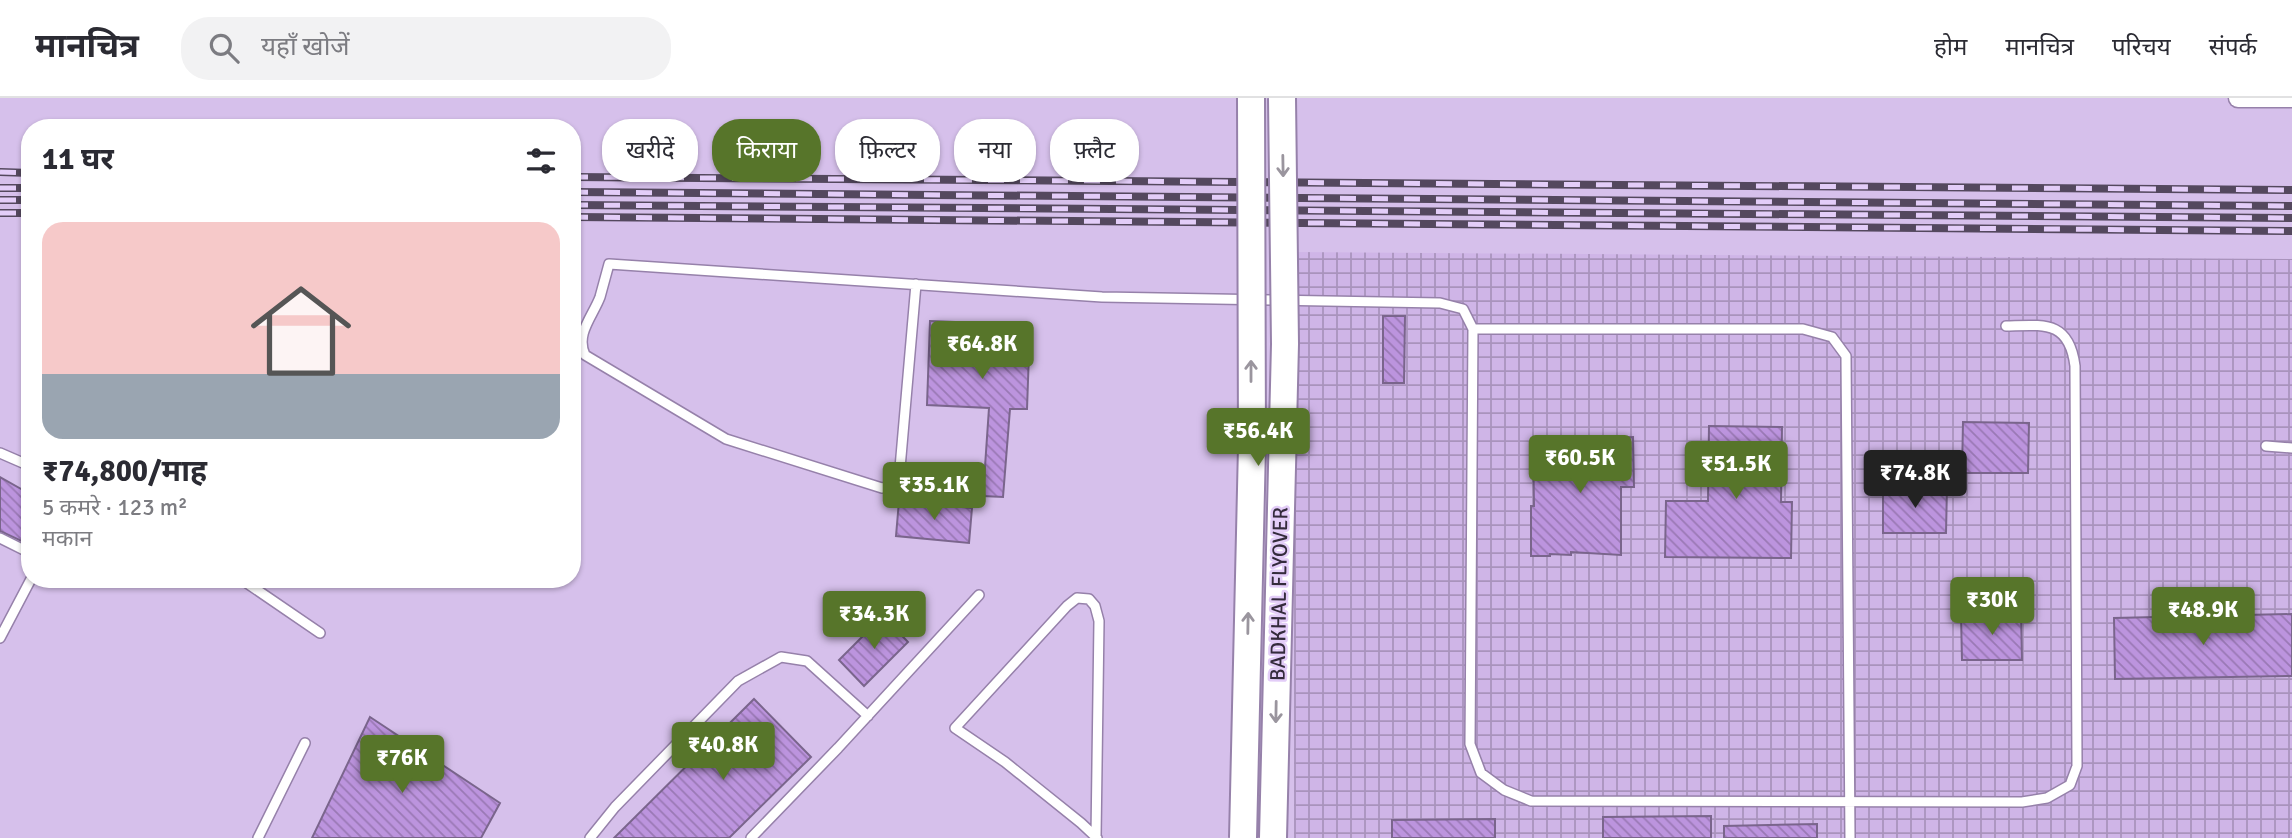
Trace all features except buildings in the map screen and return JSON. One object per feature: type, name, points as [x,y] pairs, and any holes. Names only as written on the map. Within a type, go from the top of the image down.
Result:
[{"type":"main road","name":"BADKHAL FLYOVER","points":[[1243,838],[1252,446],[1251,98]]},
{"type":"main road","name":"BADKHAL FLYOVER","points":[[1273,838],[1285,344],[1283,98]]},
{"type":"street","points":[[2238,98],[2292,98]]},
{"type":"lane","points":[[916,284],[900,468],[897,480],[891,486],[882,488],[726,439],[589,358],[582,348],[586,324],[599,298],[609,264],[916,284],[1102,297],[1440,303],[1463,309],[1474,329],[1470,744],[1481,773],[1504,790],[1531,801],[2022,802],[2047,798],[2070,785],[2077,766],[2075,366],[2072,345],[2063,334],[2043,325],[2006,326]]},
{"type":"lane","points":[[1474,329],[1803,329],[1832,337],[1846,356],[1850,838]]},
{"type":"lane","points":[[2266,446],[2292,448]]},
{"type":"lane","points":[[0,453],[21,462]]},
{"type":"lane","points":[[0,538],[21,549]]},
{"type":"lane","points":[[0,638],[26,588]]},
{"type":"lane","points":[[254,588],[320,633]]},
{"type":"lane","points":[[751,838],[979,595]]},
{"type":"lane","points":[[1077,598],[1089,599],[1096,606],[1099,621],[1096,837],[1005,762],[955,728],[1077,598]]},
{"type":"lane","points":[[590,838],[615,807],[738,681],[781,657],[807,661],[868,716]]},
{"type":"lane","points":[[258,838],[305,743]]},
{"type":"shaded area","points":[[1294,252],[2292,259],[2292,838],[1294,838]]},
{"type":"railway","points":[[0,172],[21,173]]},
{"type":"railway","points":[[581,177],[2292,190]]},
{"type":"railway","points":[[0,188],[21,188]]},
{"type":"railway","points":[[581,192],[2292,206]]},
{"type":"railway","points":[[0,200],[21,200]]},
{"type":"railway","points":[[581,205],[2292,218]]},
{"type":"railway","points":[[0,213],[21,213]]},
{"type":"railway","points":[[581,217],[2292,231]]}]
